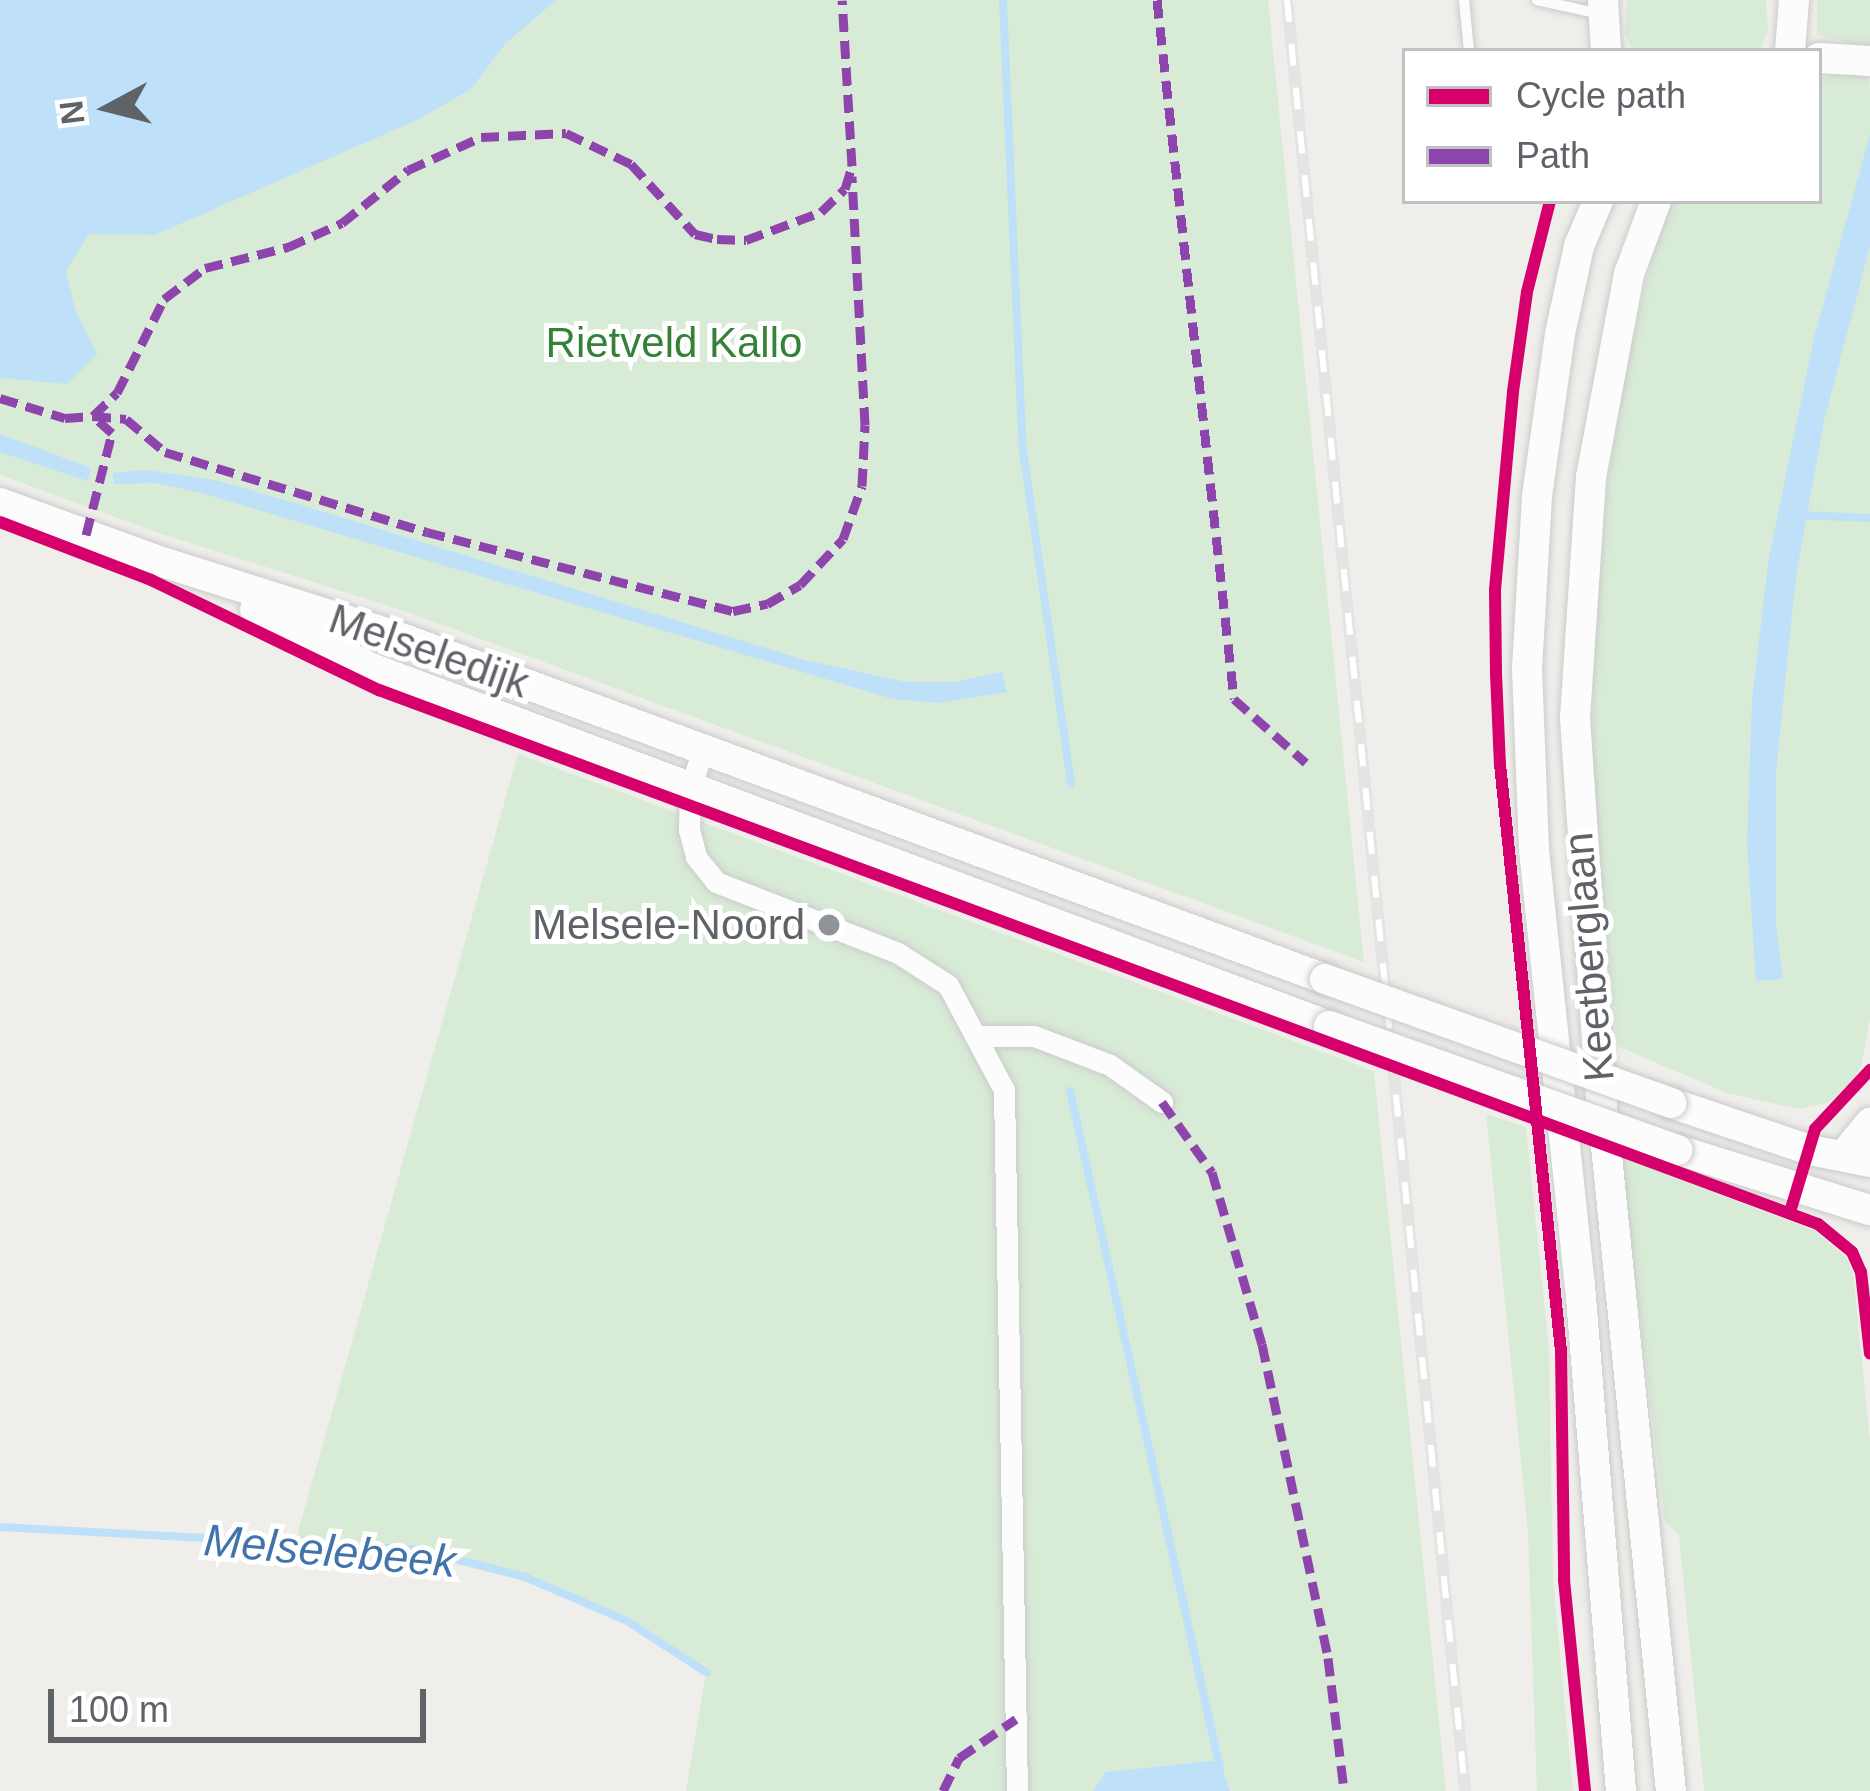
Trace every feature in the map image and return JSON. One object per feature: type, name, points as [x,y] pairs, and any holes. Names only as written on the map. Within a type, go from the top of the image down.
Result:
[{"type":"main road","points":[[1790,48],[1794,0]]},
{"type":"main road","points":[[1601,7],[1606,48]]},
{"type":"main road","points":[[1822,58],[1870,61]]},
{"type":"main road","name":"Keetberglaan","points":[[1597,204],[1579,246],[1560,334],[1529,586],[1527,689],[1534,850],[1580,1286],[1621,1791]]},
{"type":"main road","name":"Keetberglaan","points":[[1655,204],[1629,274],[1591,477],[1574,718],[1576,799],[1601,1096],[1671,1791]]},
{"type":"main road","name":"Melseledijk","points":[[0,503],[153,560],[396,636],[1671,1103],[1856,1159]]},
{"type":"main road","name":"Melseledijk","points":[[153,560],[371,668],[690,789],[1329,1027],[1678,1150],[1870,1210]]},
{"type":"main road","points":[[1856,1159],[1870,1123]]},
{"type":"street","points":[[703,748],[690,789],[689,830],[696,857],[716,882],[898,953],[948,986],[1004,1090],[1010,1162],[1017,1791]]},
{"type":"street","points":[[979,1036],[1034,1036],[1110,1065],[1162,1102]]},
{"type":"lane","points":[[1464,0],[1468,48]]},
{"type":"lane","points":[[1537,0],[1601,7]]},
{"type":"green space","name":"Rietveld Kallo","points":[[0,0],[1268,0],[1364,962],[404,611],[162,534],[0,475]]},
{"type":"green space","points":[[1627,0],[1766,0],[1768,31],[1761,48],[1632,48],[1625,34]]},
{"type":"green space","points":[[1817,0],[1870,0],[1870,47],[1817,35]]},
{"type":"green space","points":[[1868,72],[1870,92],[1870,1019],[1861,1066],[1853,1080],[1829,1102],[1799,1109],[1727,1093],[1617,1046],[1593,798],[1593,663],[1608,479],[1628,360],[1664,204],[1822,204],[1822,77]]},
{"type":"green space","points":[[518,754],[1374,1071],[1446,1791],[1230,1791],[1219,1760],[1106,1772],[1093,1791],[686,1791],[706,1673],[627,1621],[525,1577],[420,1550],[295,1543]]},
{"type":"green space","points":[[1486,1114],[1526,1127],[1549,1351],[1553,1581],[1573,1791],[1537,1791],[1528,1533]]},
{"type":"green space","points":[[1621,1157],[1815,1231],[1846,1257],[1853,1274],[1870,1443],[1870,1791],[1704,1791],[1679,1534],[1665,1523]]},
{"type":"water","points":[[0,0],[556,0],[505,44],[471,89],[419,119],[155,235],[89,234],[66,271],[75,309],[97,354],[67,384],[0,378]]},
{"type":"water","points":[[1870,134],[1870,246],[1824,421],[1796,576],[1776,772],[1776,925],[1783,979],[1756,981],[1747,843],[1752,699],[1769,557],[1814,338]]},
{"type":"water","points":[[0,434],[91,468],[88,481],[0,452]]},
{"type":"water","points":[[146,470],[215,480],[295,503],[805,660],[906,682],[954,682],[1002,672],[1007,692],[938,703],[893,699],[198,492],[155,483],[114,484],[113,473]]},
{"type":"water","points":[[1219,1760],[1230,1791],[1093,1791],[1106,1772]]},
{"type":"waterway","points":[[1003,0],[1023,450],[1071,784]]},
{"type":"waterway","points":[[1800,515],[1870,518]]},
{"type":"waterway","points":[[1070,1091],[1220,1769]]},
{"type":"waterway","name":"Melselebeek","points":[[0,1527],[419,1550],[525,1577],[627,1621],[707,1673]]},
{"type":"railway","points":[[1287,0],[1465,1791]]},
{"type":"marked path","points":[[0,398],[65,418],[93,416],[117,393],[164,299],[205,268],[288,247],[342,223],[408,170],[481,137],[566,133],[631,164],[695,234],[717,239],[746,240],[821,212],[845,189],[852,166],[842,0]]},
{"type":"marked path","points":[[1157,0],[1234,699],[1306,763]]},
{"type":"marked path","points":[[93,416],[126,419],[165,452],[427,532],[733,611],[767,604],[800,585],[843,539],[862,486],[865,425],[852,176]]},
{"type":"marked path","points":[[86,535],[112,433],[93,416]]},
{"type":"marked path","points":[[1162,1102],[1212,1172],[1262,1344],[1328,1658],[1344,1791]]},
{"type":"marked path","points":[[943,1791],[959,1758],[1016,1719]]},
{"type":"cycle path","points":[[1549,204],[1527,292],[1513,392],[1495,590],[1496,674],[1500,764],[1561,1351],[1564,1580],[1585,1791]]},
{"type":"cycle path","points":[[0,522],[151,580],[379,690],[1818,1224],[1852,1252],[1861,1272],[1870,1354]]},
{"type":"cycle path","points":[[1790,1212],[1815,1129],[1870,1070]]},
{"type":"place","name":"Melsele-Noord","points":[[829,925]]}]
